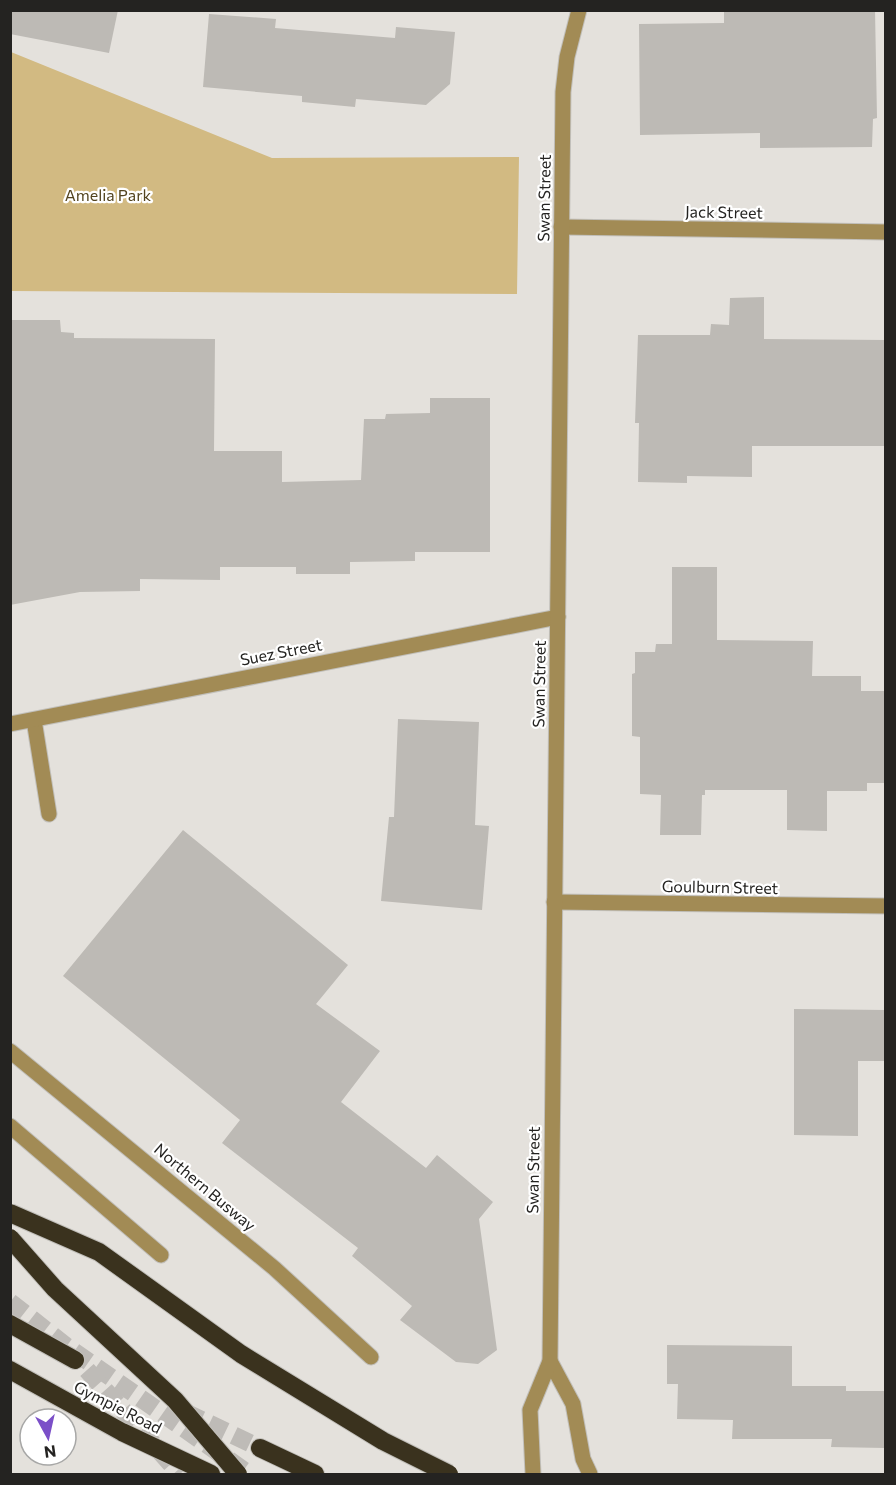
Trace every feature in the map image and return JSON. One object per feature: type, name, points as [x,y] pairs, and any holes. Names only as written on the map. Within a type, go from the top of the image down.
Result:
[{"type":"highway","points":[[10,1213],[99,1252],[241,1354],[383,1441],[449,1474]]},
{"type":"highway","points":[[10,1238],[55,1289],[175,1400],[238,1474]]},
{"type":"highway","points":[[10,1324],[75,1360]]},
{"type":"highway","name":"Gympie Road","points":[[10,1370],[112,1426],[211,1474]]},
{"type":"highway","points":[[260,1448],[315,1474]]},
{"type":"street","name":"Swan Street","points":[[533,1474],[530,1410],[550,1361],[563,92],[567,57],[579,10]]},
{"type":"street","name":"Jack Street","points":[[561,227],[885,232]]},
{"type":"street","name":"Suez Street","points":[[10,724],[558,617]]},
{"type":"street","points":[[34,720],[49,814]]},
{"type":"street","name":"Goulburn Street","points":[[554,902],[885,906]]},
{"type":"street","name":"Northern Busway","points":[[10,1051],[274,1268],[371,1357]]},
{"type":"street","points":[[10,1126],[161,1255]]},
{"type":"street","name":"Swan Street","points":[[550,1361],[573,1404],[584,1459],[590,1474]]},
{"type":"green space","name":"Amelia Park","points":[[11,52],[272,158],[519,157],[517,294],[11,291]]},
{"type":"building","points":[[10,10],[118,10],[109,53],[10,34]]},
{"type":"building","points":[[724,10],[875,10],[877,118],[873,119],[872,147],[760,148],[760,133],[640,135],[639,24],[724,23]]},
{"type":"building","points":[[209,14],[276,19],[275,28],[395,38],[396,27],[455,32],[450,84],[426,105],[356,99],[355,107],[302,102],[302,96],[203,87]]},
{"type":"building","points":[[764,297],[764,339],[885,340],[885,446],[752,446],[752,477],[687,476],[687,483],[638,482],[639,423],[635,423],[638,335],[710,335],[711,324],[729,325],[730,298]]},
{"type":"building","points":[[10,320],[60,320],[61,332],[74,333],[74,338],[215,339],[214,451],[282,451],[282,482],[361,480],[364,419],[385,419],[386,414],[430,413],[430,398],[490,398],[490,552],[415,552],[415,561],[350,562],[350,574],[296,574],[296,567],[220,567],[220,580],[140,579],[140,591],[80,592],[10,605]]},
{"type":"building","points":[[672,567],[717,567],[717,640],[813,641],[812,676],[861,676],[861,691],[885,691],[885,783],[867,783],[867,791],[827,791],[827,831],[787,830],[787,790],[705,790],[705,795],[702,795],[701,835],[660,835],[661,795],[640,794],[640,737],[632,736],[632,674],[635,673],[635,652],[655,652],[656,644],[672,644]]},
{"type":"building","points":[[398,719],[479,722],[475,825],[489,826],[482,910],[381,901],[389,817],[394,817]]},
{"type":"building","points":[[183,830],[348,965],[316,1004],[380,1051],[341,1102],[426,1168],[437,1155],[493,1202],[479,1219],[497,1350],[478,1364],[456,1362],[400,1320],[412,1306],[352,1256],[358,1248],[222,1143],[240,1120],[63,976]]},
{"type":"building","points":[[794,1009],[885,1010],[884,1061],[858,1061],[858,1136],[794,1135]]},
{"type":"building","points":[[667,1345],[792,1346],[792,1386],[846,1386],[846,1391],[885,1391],[885,1448],[831,1447],[832,1439],[732,1439],[733,1420],[677,1419],[678,1384],[667,1384]]},
{"type":"tunnel","points":[[10,1302],[66,1346],[249,1474]]},
{"type":"tunnel","points":[[87,1370],[180,1474]]},
{"type":"tunnel","points":[[185,1412],[260,1448]]}]
